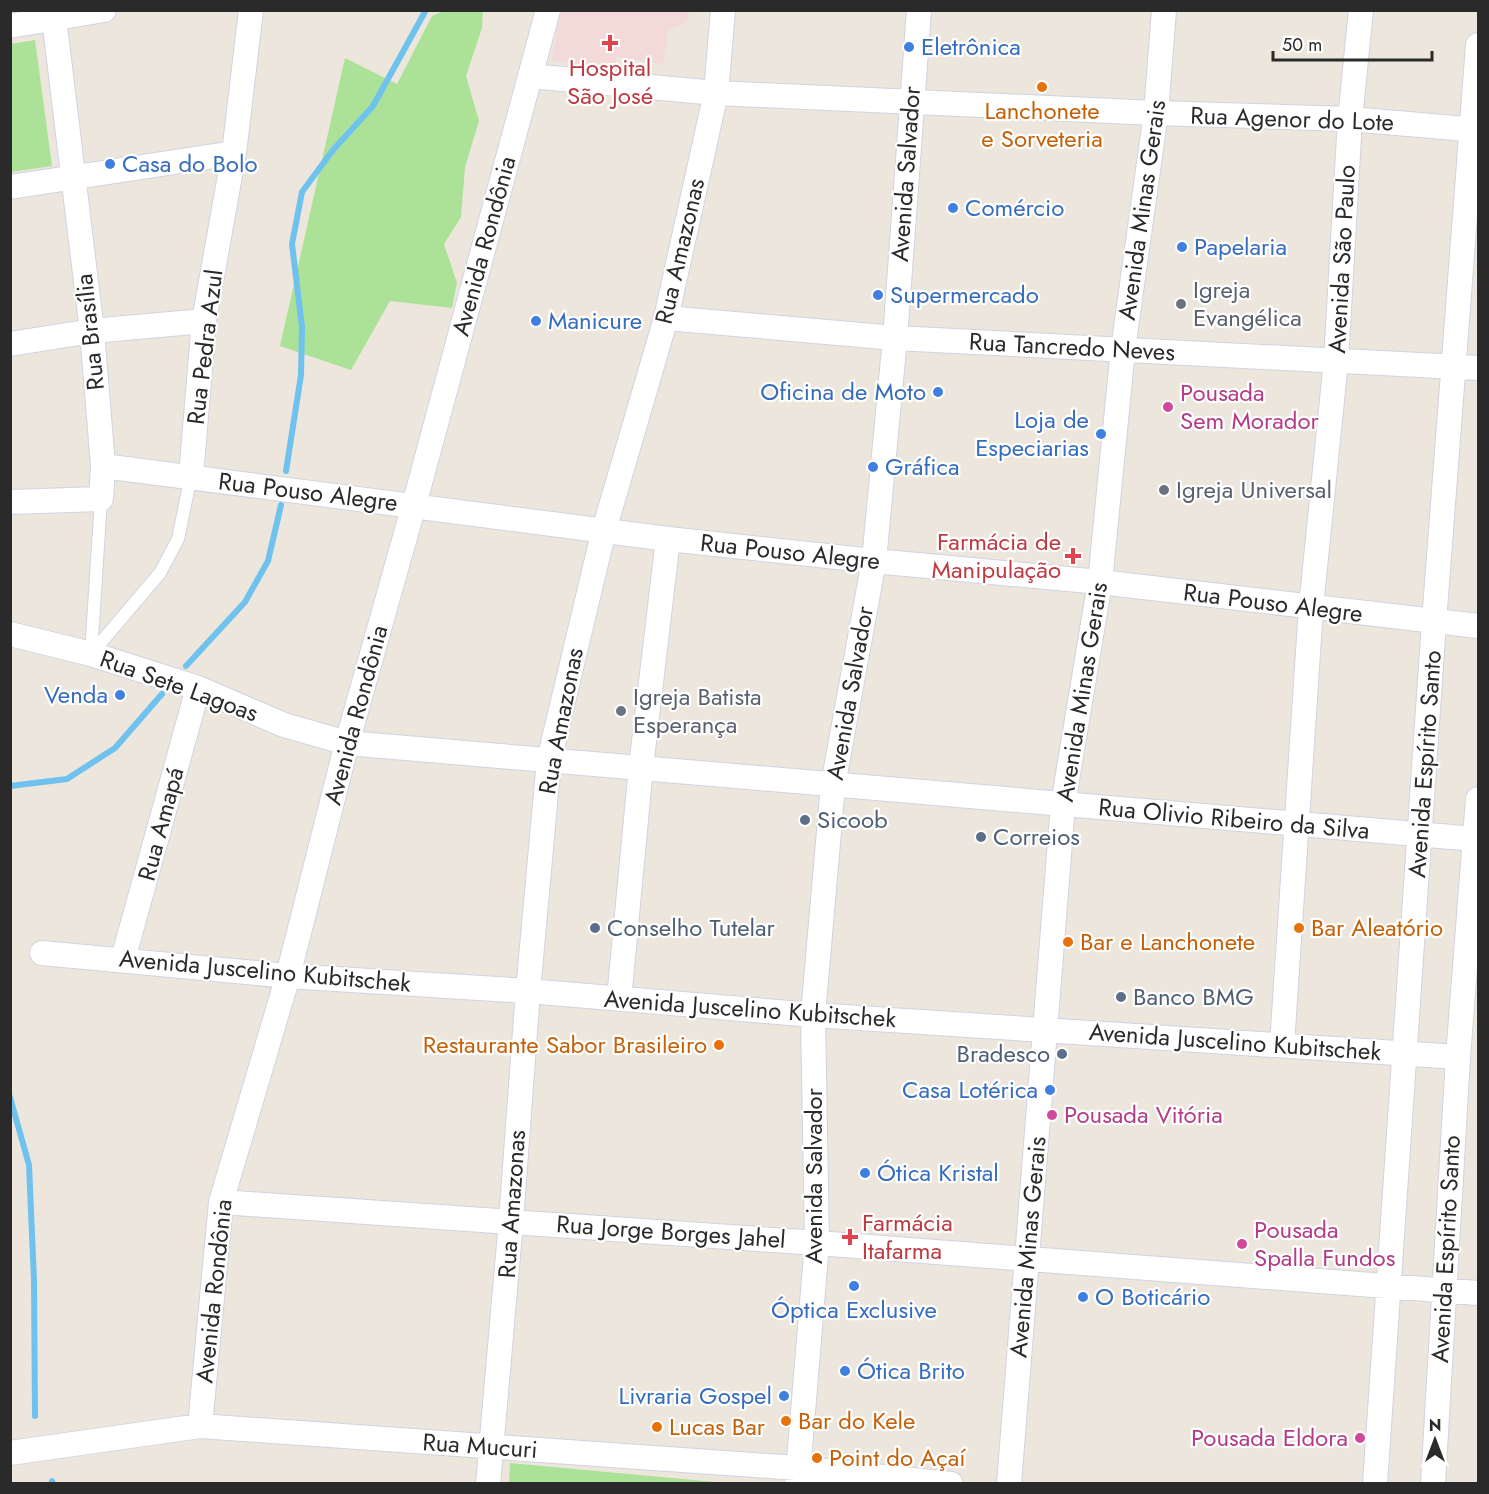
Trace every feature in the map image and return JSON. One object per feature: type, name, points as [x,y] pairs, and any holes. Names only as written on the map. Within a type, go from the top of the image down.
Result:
[{"type":"street","points":[[10,26],[53,15],[104,10]]},
{"type":"street","name":"Rua Pedra Azul","points":[[191,476],[204,321],[234,153],[251,10]]},
{"type":"street","name":"Avenida Rondônia","points":[[200,1426],[221,1202],[288,976],[347,743],[548,10]]},
{"type":"street","name":"Rua Amazonas","points":[[488,1484],[549,760],[604,530],[666,318],[716,93],[723,10]]},
{"type":"street","name":"Avenida Salvador","points":[[797,1476],[817,1243],[813,1015],[833,785],[874,561],[895,338],[919,10]]},
{"type":"street","name":"Avenida Minas Gerais","points":[[1009,1484],[1063,804],[1100,582],[1123,349],[1156,113],[1164,10]]},
{"type":"street","name":"Avenida São Paulo","points":[[1282,1045],[1311,607],[1336,361],[1350,119],[1361,10]]},
{"type":"street","name":"Rua Brasília","points":[[53,15],[92,331],[103,466],[101,499]]},
{"type":"street","name":"Avenida Espírito Santo","points":[[1375,1484],[1434,622],[1475,130],[1479,45]]},
{"type":"street","name":"Rua Agenor do Lote","points":[[530,76],[716,93],[1156,113],[1350,119],[1475,130]]},
{"type":"street","points":[[10,187],[234,153]]},
{"type":"street","name":"Rua Tancredo Neves","points":[[666,318],[895,338],[1479,368]]},
{"type":"street","points":[[10,344],[92,331],[204,321]]},
{"type":"street","name":"Rua Pouso Alegre","points":[[103,466],[668,539],[1100,582],[1479,626]]},
{"type":"street","points":[[10,502],[101,499]]},
{"type":"street","points":[[619,999],[641,767],[668,539]]},
{"type":"street","name":"Rua Sete Lagoas","points":[[10,634],[91,654],[198,688],[284,725],[347,743]]},
{"type":"street","name":"Rua Amapá","points":[[123,959],[198,688]]},
{"type":"street","name":"Rua Olivio Ribeiro da Silva","points":[[347,743],[1475,839]]},
{"type":"street","name":"Avenida Espírito Santo","points":[[1433,1484],[1458,1057],[1479,799]]},
{"type":"street","name":"Avenida Juscelino Kubitschek","points":[[42,953],[288,976],[528,991],[813,1015],[1458,1057]]},
{"type":"street","name":"Rua Jorge Borges Jahel","points":[[221,1202],[817,1243],[1479,1293]]},
{"type":"street","name":"Rua Mucuri","points":[[10,1453],[200,1426],[492,1446],[797,1476],[951,1484]]},
{"type":"lane","name":"Rua Pedra Azul","points":[[91,654],[160,573],[178,539],[191,476]]},
{"type":"lane","name":"Rua Brasília","points":[[91,654],[101,499]]},
{"type":"shaded area","name":"Hospital São José","points":[[560,10],[689,11],[687,22],[668,30],[663,64],[617,57],[615,67],[592,63],[591,67],[552,60]]},
{"type":"green space","points":[[444,11],[483,11],[482,28],[466,76],[479,121],[465,167],[461,217],[444,244],[457,283],[452,308],[390,301],[351,370],[280,346],[345,58],[397,84],[432,16]]},
{"type":"green space","points":[[35,40],[52,166],[11,172],[11,44]]},
{"type":"green space","points":[[510,1463],[726,1483],[509,1483]]},
{"type":"waterway","points":[[286,471],[301,375],[302,327],[292,244],[302,192],[333,150],[373,106],[426,10]]},
{"type":"waterway","points":[[186,666],[245,602],[268,561],[281,505]]},
{"type":"waterway","points":[[10,786],[67,779],[115,748],[162,694]]},
{"type":"waterway","points":[[10,1097],[29,1165],[34,1280],[35,1416]]},
{"type":"place","name":"Hospital São José","points":[[610,43]]},
{"type":"place","name":"Eletrônica","points":[[909,47]]},
{"type":"place","name":"Lanchonete e Sorveteria","points":[[1042,87]]},
{"type":"place","name":"Casa do Bolo","points":[[110,164]]},
{"type":"place","name":"Comércio","points":[[953,208]]},
{"type":"place","name":"Papelaria","points":[[1182,247]]},
{"type":"place","name":"Supermercado","points":[[878,295]]},
{"type":"place","name":"Igreja Evangélica","points":[[1181,304]]},
{"type":"place","name":"Manicure","points":[[536,321]]},
{"type":"place","name":"Oficina de Moto","points":[[938,392]]},
{"type":"place","name":"Pousada Sem Morador","points":[[1168,407]]},
{"type":"place","name":"Loja de Especiarias","points":[[1101,434]]},
{"type":"place","name":"Gráfica","points":[[873,467]]},
{"type":"place","name":"Igreja Universal","points":[[1164,490]]},
{"type":"place","name":"Farmácia de Manipulação","points":[[1073,556]]},
{"type":"place","name":"Venda","points":[[120,695]]},
{"type":"place","name":"Igreja Batista Esperança","points":[[621,711]]},
{"type":"place","name":"Sicoob","points":[[805,820]]},
{"type":"place","name":"Correios","points":[[981,837]]},
{"type":"place","name":"Conselho Tutelar","points":[[595,928]]},
{"type":"place","name":"Bar Aleatório","points":[[1299,928]]},
{"type":"place","name":"Bar e Lanchonete","points":[[1068,942]]},
{"type":"place","name":"Banco BMG","points":[[1121,997]]},
{"type":"place","name":"Restaurante Sabor Brasileiro","points":[[719,1045]]},
{"type":"place","name":"Bradesco","points":[[1062,1054]]},
{"type":"place","name":"Casa Lotérica","points":[[1050,1090]]},
{"type":"place","name":"Pousada Vitória","points":[[1052,1115]]},
{"type":"place","name":"Ótica Kristal","points":[[865,1173]]},
{"type":"place","name":"Farmácia Itafarma","points":[[850,1237]]},
{"type":"place","name":"Pousada Spalla Fundos","points":[[1242,1244]]},
{"type":"place","name":"Óptica Exclusive","points":[[854,1286]]},
{"type":"place","name":"O Boticário","points":[[1083,1297]]},
{"type":"place","name":"Ótica Brito","points":[[845,1371]]},
{"type":"place","name":"Livraria Gospel","points":[[784,1396]]},
{"type":"place","name":"Bar do Kele","points":[[786,1421]]},
{"type":"place","name":"Lucas Bar","points":[[657,1427]]},
{"type":"place","name":"Pousada Eldora","points":[[1360,1438]]},
{"type":"place","name":"Point do Açaí","points":[[817,1458]]}]
